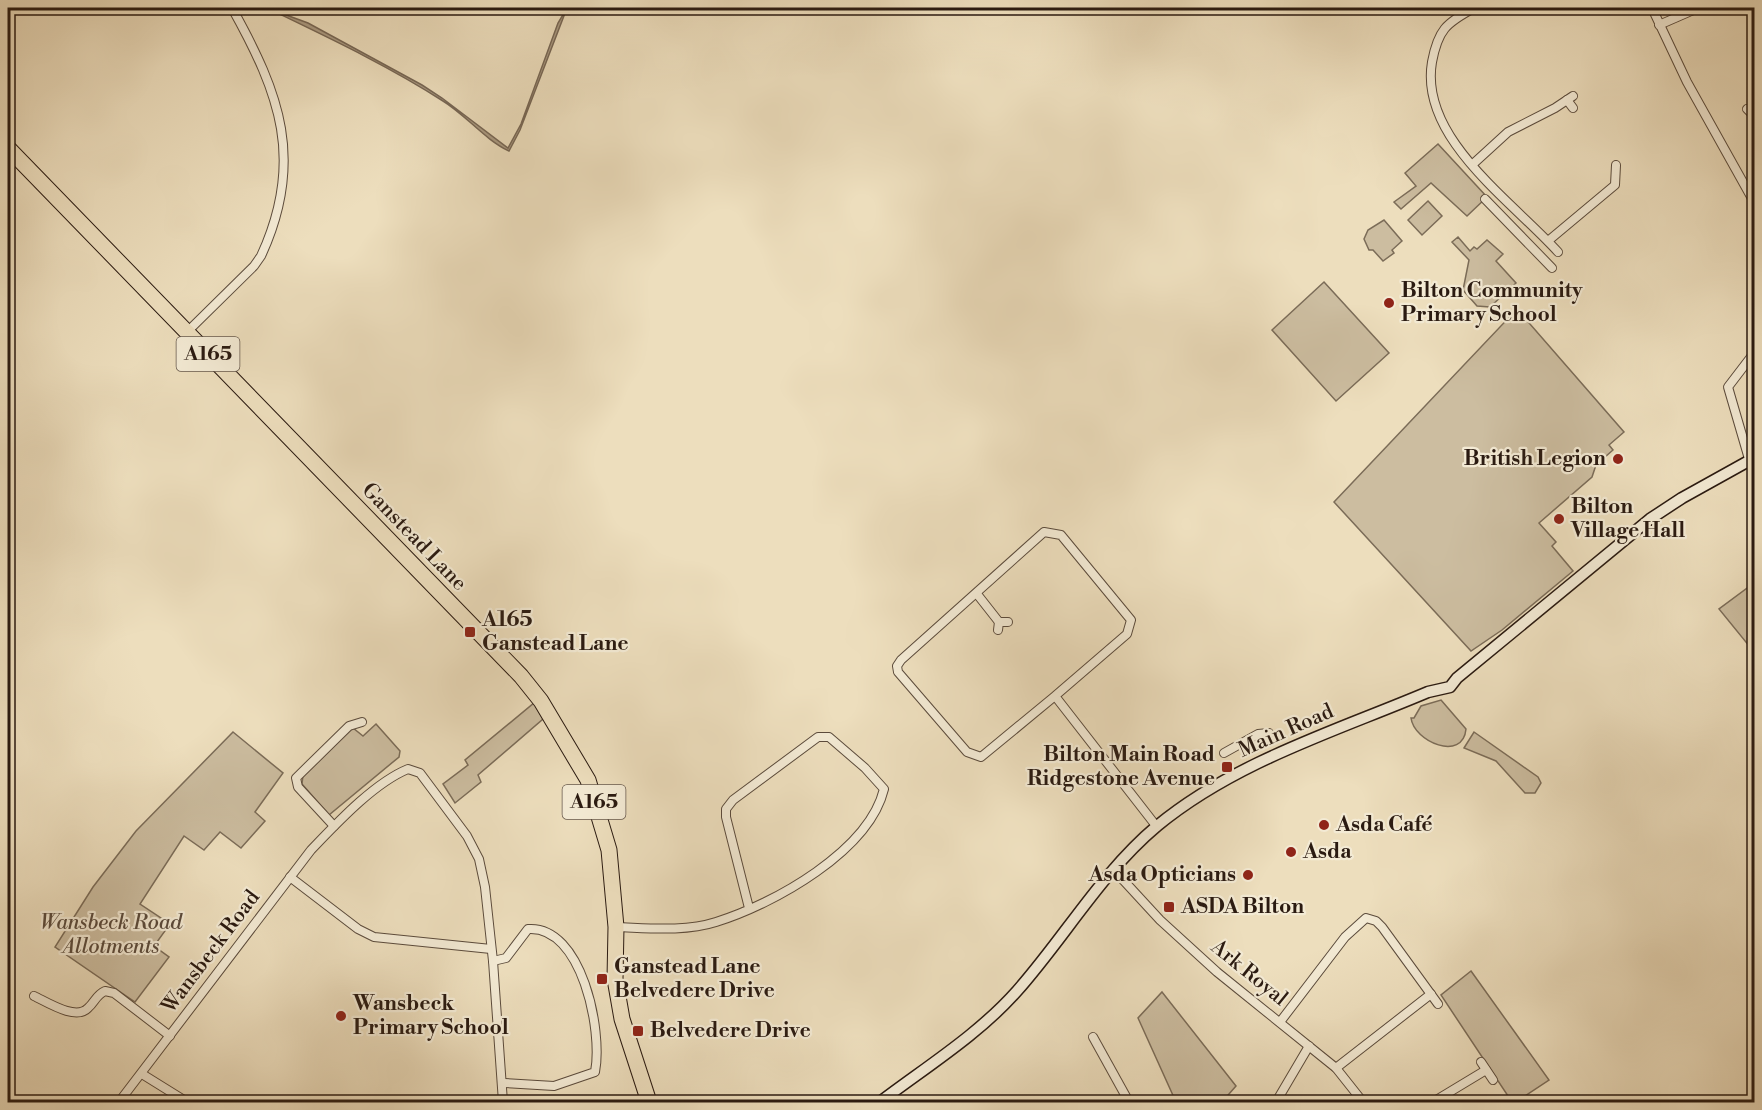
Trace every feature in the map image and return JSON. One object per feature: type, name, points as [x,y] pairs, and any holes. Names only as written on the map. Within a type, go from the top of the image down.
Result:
[{"type":"highway","name":"Ganstead Lane","points":[[8,148],[521,676],[541,701],[588,780],[609,850],[616,927],[615,979],[622,1019],[649,1102]]},
{"type":"main road","name":"Main Road","points":[[880,1102],[1003,1006],[1113,869],[1157,826],[1198,796],[1249,767],[1428,692],[1450,687],[1465,671],[1650,519],[1682,498],[1740,468],[1752,459]]},
{"type":"street","points":[[187,332],[247,273],[261,256],[284,186],[282,130],[271,85],[232,8]]},
{"type":"street","points":[[1474,8],[1456,18],[1437,38],[1431,69],[1432,97],[1438,116],[1453,143],[1558,252]]},
{"type":"street","points":[[1652,8],[1687,82],[1755,202]]},
{"type":"street","points":[[1659,25],[1698,8]]},
{"type":"street","points":[[1473,164],[1508,132],[1570,98],[1573,108]]},
{"type":"street","points":[[1747,109],[1755,116]]},
{"type":"street","points":[[1548,241],[1618,186],[1616,165]]},
{"type":"street","points":[[1485,199],[1552,268]]},
{"type":"street","points":[[1752,459],[1728,387],[1755,353]]},
{"type":"street","points":[[1044,532],[1061,535],[1131,620],[1127,634],[1055,696],[981,757],[967,752],[898,672],[897,666],[1044,532]]},
{"type":"street","points":[[976,594],[1001,625]]},
{"type":"street","points":[[1055,696],[1157,826]]},
{"type":"street","points":[[334,826],[298,787],[296,778],[349,726],[362,722]]},
{"type":"street","name":"Main Road","points":[[1224,753],[1258,734],[1269,733]]},
{"type":"street","points":[[616,927],[676,928],[716,922],[749,908],[795,886],[844,850],[880,805],[884,789],[865,768],[829,737],[818,737],[734,800],[726,809],[726,817],[749,908]]},
{"type":"street","name":"Wansbeck Road","points":[[119,1102],[290,877],[334,826],[394,775],[408,769],[420,773],[467,836],[479,859],[485,887],[493,961],[504,1083],[503,1102]]},
{"type":"street","name":"Ark Royal","points":[[1113,869],[1160,920],[1243,994],[1336,1068],[1363,1102]]},
{"type":"street","points":[[290,877],[358,929],[374,937],[491,949]]},
{"type":"street","points":[[1280,1022],[1345,937],[1366,918],[1376,921],[1382,927],[1438,1004]]},
{"type":"street","points":[[493,961],[506,958],[528,929],[540,928],[567,947],[589,998],[597,1059],[595,1072],[554,1086],[504,1083]]},
{"type":"street","points":[[34,996],[72,1012],[81,1013],[88,1009],[99,993],[105,991],[114,993],[170,1036]]},
{"type":"street","points":[[1336,1068],[1431,994]]},
{"type":"street","points":[[1094,1036],[1129,1102]]},
{"type":"street","points":[[1276,1102],[1309,1046]]},
{"type":"street","points":[[1093,1058],[1102,1053]]},
{"type":"street","points":[[1433,1102],[1484,1066],[1493,1080]]},
{"type":"street","points":[[142,1074],[187,1102]]},
{"type":"green space","points":[[1438,144],[1487,197],[1467,216],[1431,183],[1401,209],[1394,202],[1416,186],[1405,173]]},
{"type":"green space","points":[[1428,201],[1442,216],[1422,235],[1408,220]]},
{"type":"green space","points":[[1384,220],[1402,241],[1392,250],[1394,253],[1383,261],[1373,250],[1369,250],[1364,239],[1368,230]]},
{"type":"green space","points":[[1458,237],[1470,251],[1474,247],[1477,249],[1487,240],[1503,254],[1496,261],[1516,283],[1490,307],[1477,306],[1463,290],[1469,260],[1452,242]]},
{"type":"green space","points":[[1324,282],[1389,353],[1336,401],[1272,330]]},
{"type":"green space","points":[[1517,309],[1624,432],[1609,445],[1613,450],[1596,465],[1592,477],[1539,523],[1556,542],[1552,546],[1573,571],[1502,630],[1471,651],[1334,502]]},
{"type":"green space","points":[[1754,583],[1754,652],[1719,609]]},
{"type":"green space","points":[[1441,700],[1466,729],[1463,739],[1457,745],[1439,745],[1429,741],[1414,727],[1411,718],[1414,718],[1421,706]]},
{"type":"green space","points":[[534,703],[543,719],[478,775],[481,782],[455,803],[443,784],[468,765],[465,760]]},
{"type":"green space","points":[[376,724],[400,751],[399,757],[329,815],[302,784],[303,775],[353,728],[363,736]]},
{"type":"green space","name":"Wansbeck Road Allotments","points":[[233,732],[283,773],[255,812],[265,821],[241,848],[220,832],[204,850],[184,836],[140,904],[170,924],[154,946],[169,957],[135,1002],[55,947],[93,887],[136,831]]},
{"type":"green space","points":[[1474,732],[1538,777],[1541,783],[1535,793],[1525,793],[1496,761],[1464,748]]},
{"type":"green space","points":[[1471,971],[1549,1080],[1516,1102],[1512,1102],[1441,995]]},
{"type":"green space","points":[[1162,992],[1236,1086],[1222,1102],[1176,1102],[1138,1018]]},
{"type":"shaded area","points":[[267,8],[308,23],[422,85],[508,148],[521,124],[558,23],[567,8],[520,130],[509,151],[492,141],[451,107],[400,75]]},
{"type":"place","name":"Bilton Community Primary School","points":[[1389,303]]},
{"type":"place","name":"British Legion","points":[[1618,459]]},
{"type":"place","name":"Bilton Village Hall","points":[[1559,519]]},
{"type":"place","name":"A165 Ganstead Lane","points":[[470,632]]},
{"type":"place","name":"Bilton Main Road Ridgestone Avenue","points":[[1227,767]]},
{"type":"place","name":"Asda Café","points":[[1324,825]]},
{"type":"place","name":"Asda","points":[[1291,852]]},
{"type":"place","name":"Asda Opticians","points":[[1248,875]]},
{"type":"place","name":"ASDA Bilton","points":[[1169,907]]},
{"type":"place","name":"Ganstead Lane Belvedere Drive","points":[[602,979]]},
{"type":"place","name":"Wansbeck Primary School","points":[[341,1016]]},
{"type":"place","name":"Belvedere Drive","points":[[638,1031]]}]
